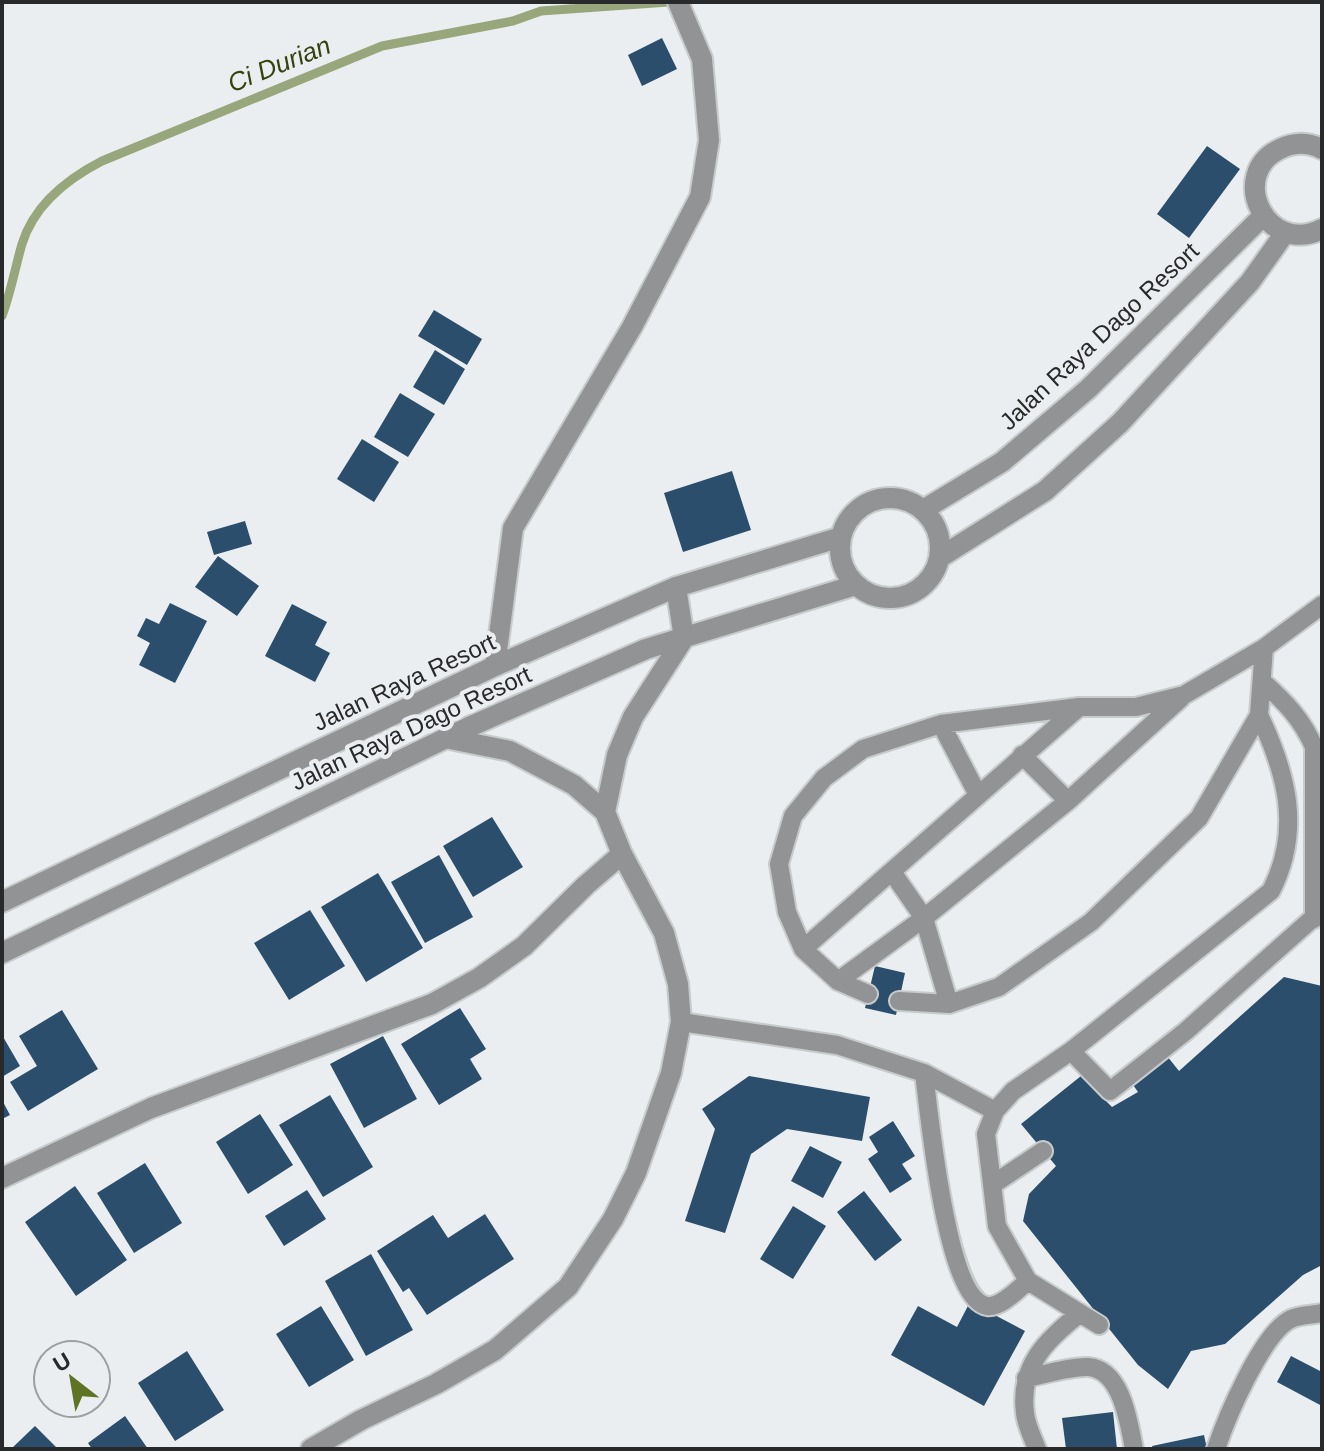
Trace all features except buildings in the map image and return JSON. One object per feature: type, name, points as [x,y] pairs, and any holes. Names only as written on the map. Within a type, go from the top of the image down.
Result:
[{"type":"street","points":[[495,666],[513,528],[632,327],[700,197],[709,140],[702,59],[678,2]]},
{"type":"street","points":[[1322,149],[1304,144],[1289,145],[1275,151],[1264,161],[1257,174],[1255,188],[1263,216],[1273,226],[1285,233],[1299,235],[1322,229]]},
{"type":"street","name":"Jalan Raya Dago Resort","points":[[923,510],[1002,462],[1088,389],[1263,216]]},
{"type":"street","points":[[939,558],[937,532],[923,510],[908,501],[891,497],[874,500],[859,508],[847,521],[841,537],[840,555],[845,571],[856,585],[871,594],[885,598],[899,597],[925,583],[939,558],[1045,491],[1120,423],[1250,282],[1285,233]]},
{"type":"street","name":"Jalan Raya Resort","points":[[2,902],[495,666],[676,587],[841,537]]},
{"type":"street","name":"Jalan Raya Dago Resort","points":[[2,953],[445,738],[646,649],[856,585]]},
{"type":"street","points":[[605,812],[617,755],[633,717],[684,638],[676,587]]},
{"type":"street","points":[[311,1449],[495,1350],[568,1287],[613,1219],[636,1173],[671,1073],[681,1022],[678,984],[664,933],[622,854],[605,812],[574,785],[510,751],[445,738]]},
{"type":"street","points":[[2,1178],[151,1108],[432,1004],[479,978],[524,946],[622,854]]},
{"type":"lane","points":[[838,981],[924,918],[1068,801],[1184,695],[1264,648],[1322,605]]},
{"type":"lane","points":[[899,1001],[949,1004],[999,987],[1091,922],[1199,818],[1259,715],[1264,648]]},
{"type":"lane","points":[[1071,1051],[1106,1094],[1186,1031],[1318,915],[1314,747],[1304,724],[1263,682]]},
{"type":"lane","points":[[868,994],[838,981],[803,949],[787,912],[779,864],[793,816],[824,778],[863,749],[941,724],[1079,707],[1136,707],[1184,695]]},
{"type":"lane","points":[[803,949],[977,793],[1079,707]]},
{"type":"lane","points":[[1099,1325],[1028,1281],[997,1226],[986,1134],[995,1111],[1013,1091],[1071,1051],[1271,891],[1283,868],[1288,838],[1286,789],[1278,754],[1259,715]]},
{"type":"lane","points":[[941,724],[977,793]]},
{"type":"lane","points":[[1022,755],[1068,801]]},
{"type":"lane","points":[[892,872],[924,918],[949,1004]]},
{"type":"lane","points":[[681,1022],[837,1045],[924,1073],[995,1111]]},
{"type":"lane","points":[[924,1073],[935,1167],[962,1280],[976,1301],[986,1306],[996,1305],[1028,1281]]},
{"type":"lane","points":[[992,1185],[1043,1151]]},
{"type":"lane","points":[[1037,1449],[1025,1414],[1026,1378],[1048,1339],[1080,1313]]},
{"type":"lane","points":[[1216,1449],[1249,1372],[1267,1344],[1290,1319],[1322,1313]]},
{"type":"lane","points":[[1026,1378],[1090,1366],[1110,1377],[1126,1405],[1134,1449]]},
{"type":"waterway","name":"Ci Durian","points":[[2,316],[22,244],[35,217],[64,185],[102,161],[382,46],[513,21],[541,11],[669,2]]}]
